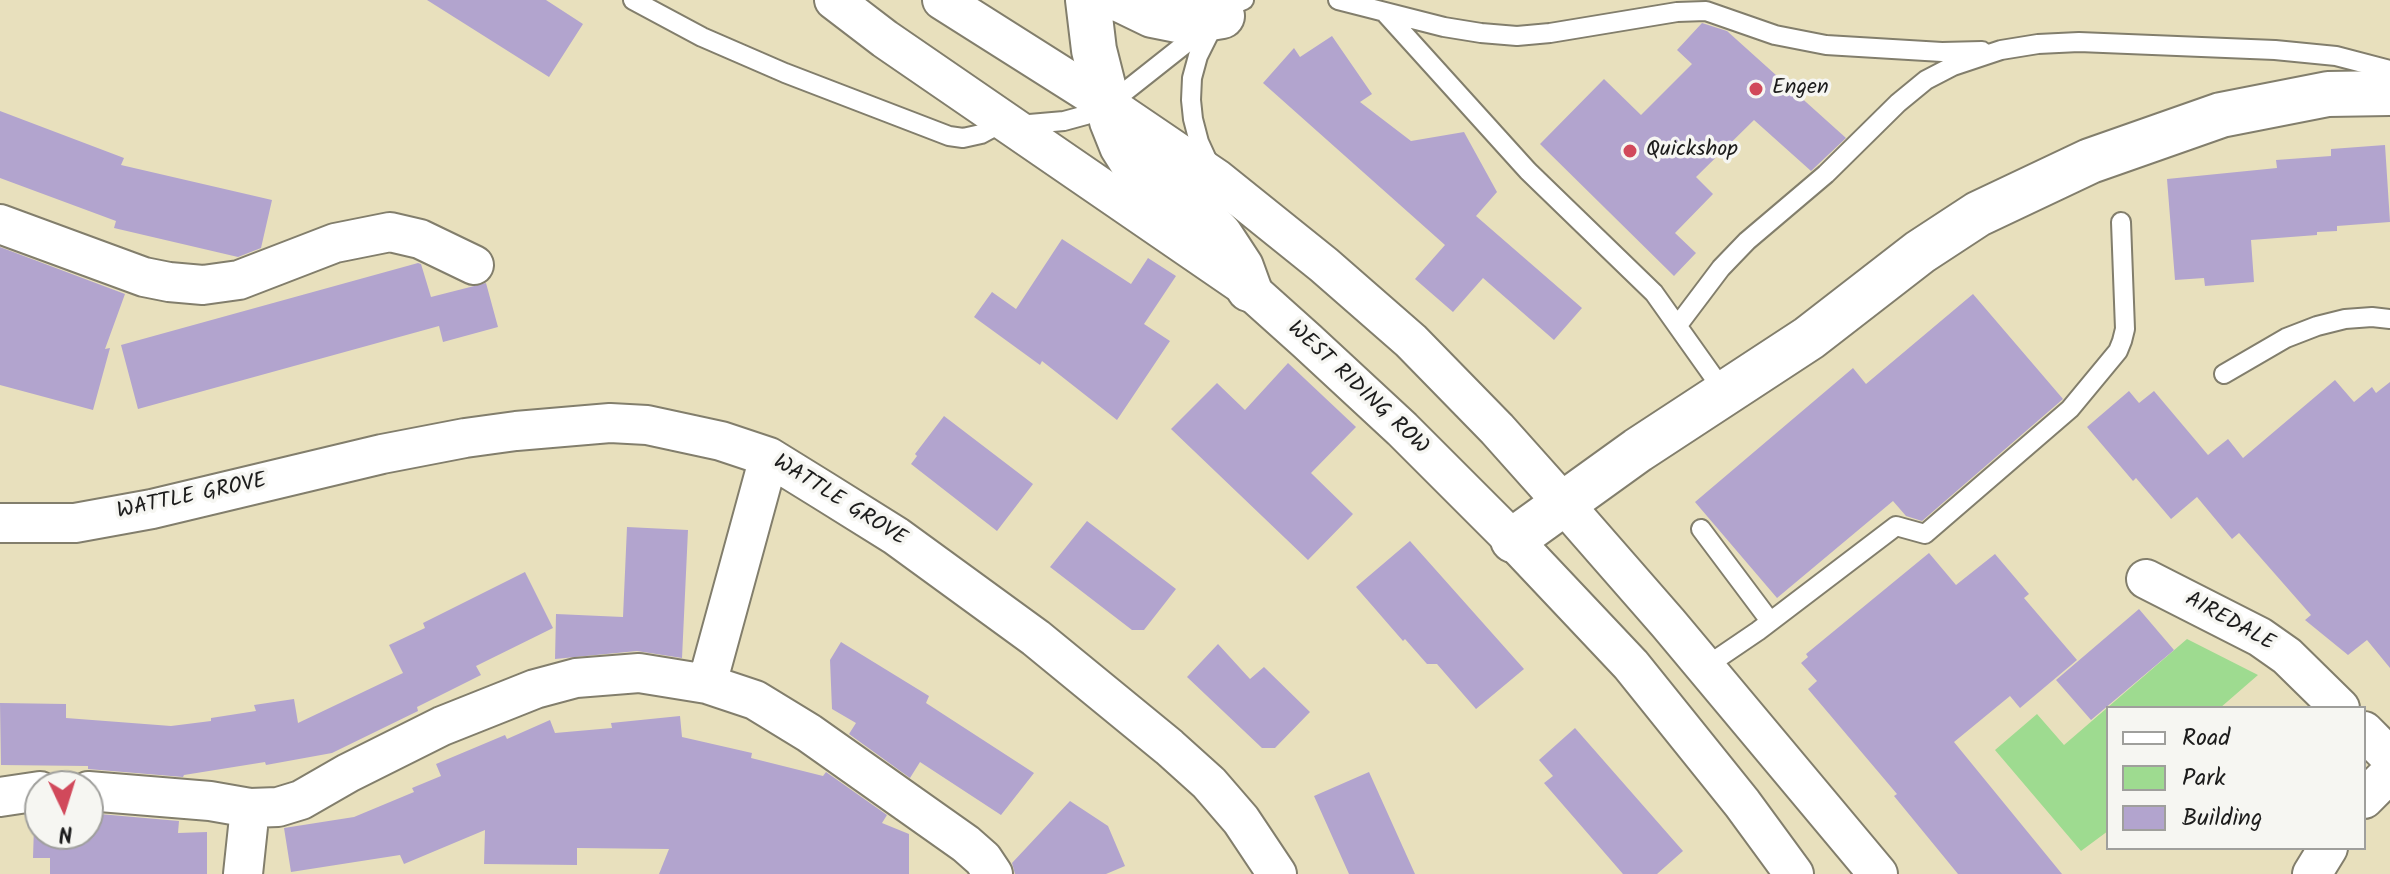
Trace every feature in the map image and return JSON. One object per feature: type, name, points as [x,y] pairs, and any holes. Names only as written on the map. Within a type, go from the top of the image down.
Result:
[{"type":"main road","points":[[1088,0],[1094,50],[1122,146],[1150,181],[1205,219],[1220,235],[1241,267],[1249,289]]},
{"type":"main road","points":[[1121,0],[1152,15],[1177,20],[1198,20],[1228,11]]},
{"type":"main road","points":[[1513,540],[1638,450],[1809,338],[1920,252],[1990,208],[2077,167],[2158,135],[2221,115],[2328,94],[2390,93]]},
{"type":"street","name":"WEST RIDING ROW","points":[[834,0],[885,39],[1249,289],[1402,429],[1631,665],[1742,803],[1794,874]]},
{"type":"street","points":[[942,0],[1108,105],[1217,179],[1324,265],[1411,341],[1497,429],[1564,504],[1878,874]]},
{"type":"street","points":[[0,224],[131,272],[169,282],[203,285],[239,280],[335,243],[390,232],[420,239],[474,265]]},
{"type":"street","name":"WATTLE GROVE","points":[[0,523],[75,523],[152,509],[382,454],[465,438],[565,426],[610,423],[647,425],[721,441],[769,457],[896,536],[1036,638],[1157,737],[1217,793],[1241,820],[1277,874]]},
{"type":"street","points":[[707,684],[769,457]]},
{"type":"street","name":"AIREDALE","points":[[2146,579],[2260,637],[2287,656],[2338,706]]},
{"type":"street","points":[[1661,703],[1705,667]]},
{"type":"street","points":[[104,792],[210,801],[250,808],[278,807],[301,800],[442,726],[549,685],[576,678],[639,673],[707,684],[755,700],[809,733],[966,844],[983,859],[993,874]]},
{"type":"street","points":[[2366,733],[2390,757]]},
{"type":"street","points":[[2366,797],[2390,773]]},
{"type":"street","points":[[0,797],[24,793]]},
{"type":"street","points":[[243,874],[250,808]]},
{"type":"street","points":[[2312,874],[2327,850]]},
{"type":"lane","points":[[633,0],[702,37],[785,73],[949,136],[963,138],[1008,123],[1064,121],[1108,105],[1228,11]]},
{"type":"lane","points":[[1338,0],[1444,27],[1517,36],[1677,12],[1706,11],[1775,35],[1826,45],[1942,52],[2079,42],[2244,48],[2336,56],[2390,70]]},
{"type":"lane","points":[[1217,179],[1199,142],[1193,119],[1192,78],[1198,56],[1228,11]]},
{"type":"lane","points":[[1384,12],[1528,171],[1654,293],[1725,393]]},
{"type":"lane","points":[[1678,325],[1721,268],[1747,241],[1826,174],[1898,103],[1926,80],[2001,50]]},
{"type":"lane","points":[[1705,667],[1896,526],[1925,534],[2086,392],[2118,351],[2125,329],[2121,222]]},
{"type":"lane","points":[[2224,374],[2286,338],[2317,326],[2345,319],[2390,319]]},
{"type":"lane","points":[[1701,529],[1770,621]]},
{"type":"green space","points":[[2187,639],[2258,675],[2222,706],[2109,706]]},
{"type":"green space","points":[[2106,709],[2106,832],[2081,851],[1995,750],[2037,714],[2064,745]]},
{"type":"building","points":[[427,0],[546,0],[583,24],[549,77]]},
{"type":"building","points":[[1702,23],[1727,31],[1846,138],[1811,171],[1754,120],[1696,177],[1713,194],[1675,233],[1696,253],[1674,276],[1540,144],[1604,79],[1641,115],[1692,64],[1677,50]]},
{"type":"building","points":[[1332,36],[1372,94],[1360,102],[1411,141],[1464,132],[1497,192],[1476,216],[1582,308],[1554,340],[1483,278],[1453,312],[1415,279],[1445,245],[1263,83],[1294,48],[1300,57]]},
{"type":"building","points":[[0,111],[124,158],[121,165],[272,200],[261,248],[238,257],[114,228],[116,221],[0,178]]},
{"type":"building","points":[[2385,145],[2390,222],[2337,226],[2337,231],[2317,232],[2317,235],[2251,240],[2254,282],[2205,286],[2204,278],[2175,280],[2167,179],[2277,168],[2276,160],[2331,156],[2331,149]]},
{"type":"building","points":[[1062,239],[1131,284],[1148,258],[1176,276],[1144,324],[1170,341],[1117,420],[1042,361],[1040,365],[974,317],[992,292],[1016,309]]},
{"type":"building","points":[[0,247],[125,294],[105,349],[110,348],[93,410],[0,385]]},
{"type":"building","points":[[421,264],[431,297],[486,283],[498,327],[443,342],[439,326],[138,409],[121,345]]},
{"type":"building","points":[[1973,294],[2063,399],[1922,521],[1906,516],[1893,501],[1777,598],[1695,502],[1853,368],[1866,384]]},
{"type":"building","points":[[1288,363],[1356,427],[1311,473],[1353,514],[1308,560],[1171,429],[1217,383],[1245,410]]},
{"type":"building","points":[[2335,380],[2354,402],[2372,387],[2376,393],[2390,382],[2390,668],[2367,640],[2348,655],[2305,620],[2311,615],[2239,533],[2232,539],[2197,497],[2171,519],[2136,478],[2133,481],[2087,427],[2129,391],[2139,403],[2154,391],[2208,455],[2228,439],[2243,458]]},
{"type":"building","points":[[944,416],[1033,484],[997,531],[911,464]]},
{"type":"building","points":[[1087,521],[1176,589],[1144,630],[1132,630],[1050,567]]},
{"type":"building","points":[[627,527],[688,530],[682,658],[637,651],[555,659],[556,614],[623,617]]},
{"type":"building","points":[[1410,541],[1524,669],[1476,709],[1437,664],[1427,664],[1405,639],[1403,641],[1356,587]]},
{"type":"building","points":[[1929,553],[1956,585],[1995,554],[2029,594],[2024,598],[2077,660],[2020,708],[2010,696],[1954,742],[2062,874],[1958,874],[1894,796],[1897,794],[1808,689],[1817,681],[1801,663],[1808,657],[1806,654]]},
{"type":"building","points":[[525,572],[553,628],[476,666],[481,675],[417,707],[418,711],[332,753],[183,777],[88,769],[88,766],[1,765],[0,703],[66,704],[66,718],[171,726],[211,721],[211,718],[256,711],[254,705],[294,699],[298,723],[403,673],[389,645],[425,628],[423,623]]},
{"type":"building","points":[[2139,609],[2174,650],[2091,720],[2056,680]]},
{"type":"building","points":[[841,642],[929,696],[926,703],[1034,773],[1001,815],[920,762],[910,778],[849,734],[856,723],[832,709],[830,660]]},
{"type":"building","points":[[1218,644],[1250,679],[1264,667],[1310,712],[1275,748],[1262,748],[1187,677]]},
{"type":"building","points":[[680,716],[682,737],[752,753],[751,758],[823,776],[826,772],[887,815],[882,823],[909,834],[909,874],[659,874],[669,849],[577,848],[577,865],[484,864],[485,830],[404,864],[400,855],[291,872],[284,828],[354,817],[414,792],[412,788],[441,776],[436,764],[505,735],[507,739],[550,720],[555,733],[612,728],[611,723]]},
{"type":"building","points":[[1575,728],[1683,851],[1657,874],[1623,874],[1544,783],[1553,776],[1539,760]]},
{"type":"building","points":[[1369,772],[1415,874],[1349,874],[1314,796]]},
{"type":"building","points":[[1070,801],[1108,826],[1125,866],[1106,874],[1015,874],[1012,863]]},
{"type":"building","points":[[104,814],[179,821],[178,833],[207,832],[207,874],[50,874],[50,858],[33,858],[33,850],[104,850]]},
{"type":"place","name":"Engen","points":[[1756,89]]},
{"type":"place","name":"Quickshop","points":[[1630,151]]}]
